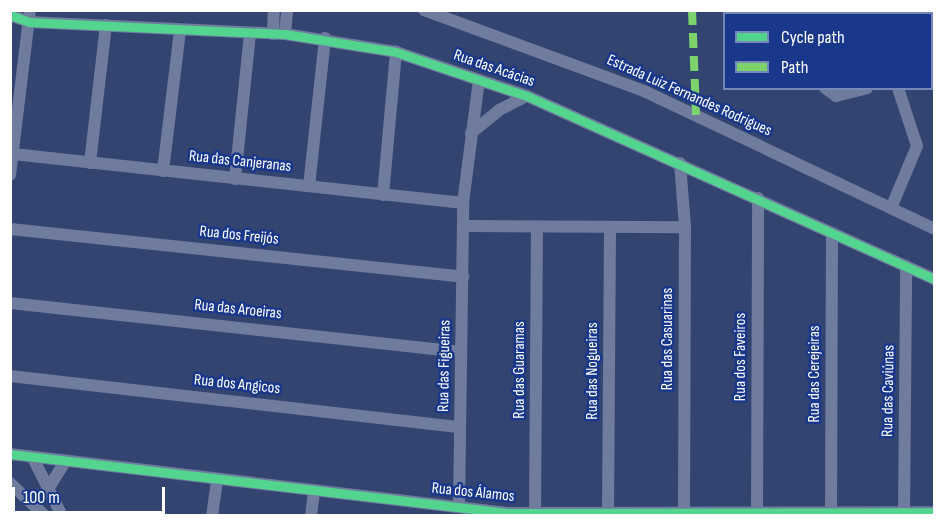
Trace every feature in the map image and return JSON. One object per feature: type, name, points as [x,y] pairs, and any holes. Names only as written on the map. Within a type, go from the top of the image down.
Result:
[{"type":"street","points":[[274,10],[279,34]]},
{"type":"street","points":[[279,34],[287,10]]},
{"type":"street","name":"Estrada Luiz Fernandes Rodrigues","points":[[424,10],[644,91],[934,229]]},
{"type":"street","name":"Rua das Acácias","points":[[10,15],[106,25],[325,38],[396,52],[527,96],[934,279]]},
{"type":"street","points":[[10,175],[29,16]]},
{"type":"street","points":[[90,163],[106,25]]},
{"type":"street","points":[[163,171],[180,30]]},
{"type":"street","points":[[235,179],[250,33]]},
{"type":"street","points":[[309,186],[325,38]]},
{"type":"street","points":[[383,195],[396,52]]},
{"type":"street","name":"Rua das Figueiras","points":[[459,507],[463,203],[479,80]]},
{"type":"street","points":[[828,90],[836,96],[859,90]]},
{"type":"street","points":[[891,208],[917,146],[899,90]]},
{"type":"street","points":[[10,96],[16,122]]},
{"type":"street","points":[[471,134],[499,110],[527,96]]},
{"type":"street","name":"Rua das Canjeranas","points":[[13,154],[463,203]]},
{"type":"street","name":"Rua das Casuarinas","points":[[680,163],[685,227],[684,514]]},
{"type":"street","name":"Rua dos Faveiros","points":[[758,198],[758,514]]},
{"type":"street","points":[[463,226],[685,227]]},
{"type":"street","name":"Rua das Guaramas","points":[[537,227],[544,514]]},
{"type":"street","name":"Rua das Nogueiras","points":[[608,514],[610,228]]},
{"type":"street","name":"Rua dos Freijós","points":[[10,229],[463,277]]},
{"type":"street","name":"Rua das Cerejeiras","points":[[831,514],[832,232]]},
{"type":"street","name":"Rua das Caviúnas","points":[[904,514],[906,266]]},
{"type":"street","name":"Rua das Aroeiras","points":[[10,303],[461,352]]},
{"type":"street","name":"Rua dos Angicos","points":[[10,376],[460,427]]},
{"type":"street","name":"Rua dos Álamos","points":[[10,454],[508,514],[934,513]]},
{"type":"street","points":[[33,458],[62,516]]},
{"type":"street","points":[[48,489],[64,462]]},
{"type":"street","points":[[212,516],[217,479]]},
{"type":"street","points":[[10,483],[45,516]]},
{"type":"street","points":[[311,516],[314,490]]},
{"type":"street","points":[[408,516],[410,502]]},
{"type":"marked path","points":[[692,10],[696,115]]},
{"type":"cycle path","points":[[10,15],[29,22],[285,34],[396,52],[527,96],[934,279]]},
{"type":"cycle path","points":[[10,454],[508,513],[934,512]]}]
